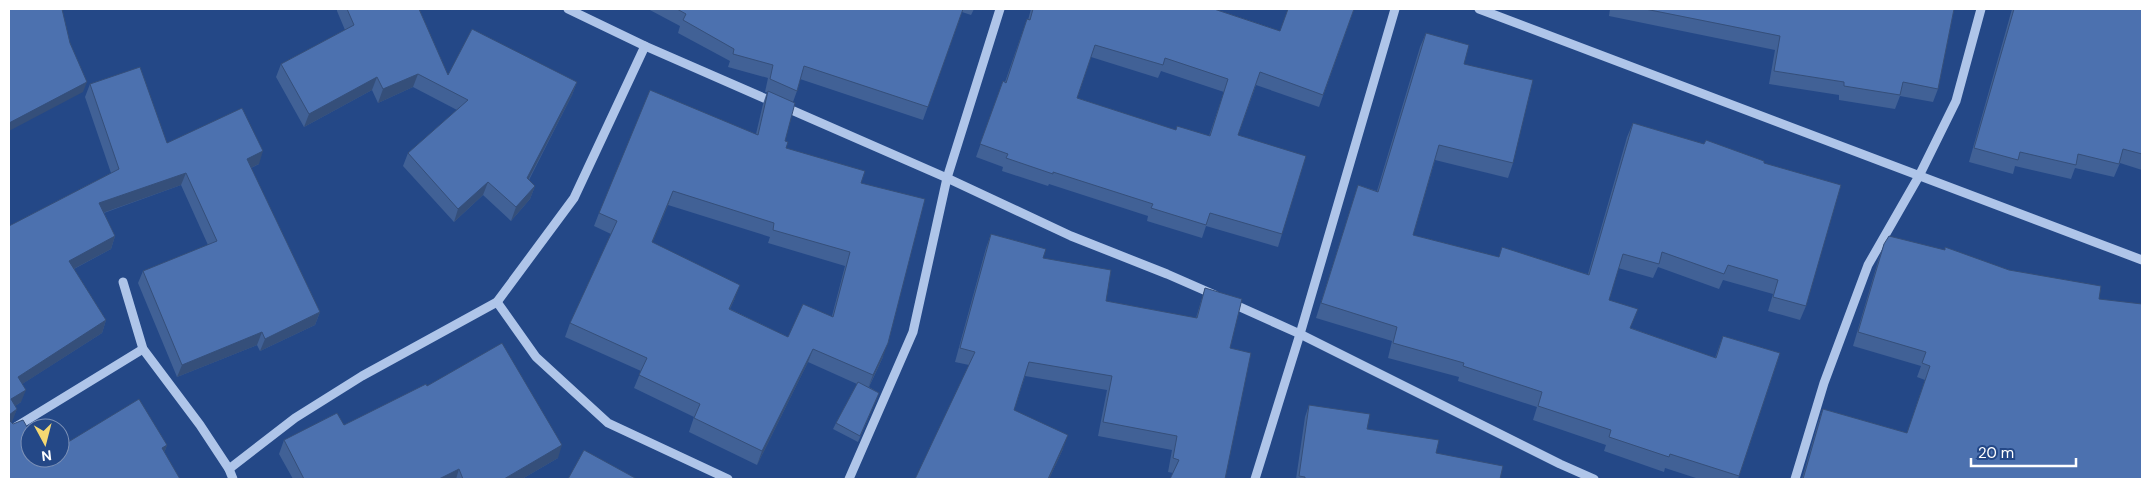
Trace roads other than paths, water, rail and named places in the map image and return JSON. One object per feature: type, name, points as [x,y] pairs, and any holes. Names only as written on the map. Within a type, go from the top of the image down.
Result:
[{"type":"street","points":[[568,9],[646,46],[947,178],[1071,236],[1167,274],[1300,334],[1560,464],[1594,479]]},
{"type":"street","points":[[849,479],[914,332],[947,178],[1000,9]]},
{"type":"street","points":[[1255,479],[1300,334],[1395,9]]},
{"type":"street","points":[[1479,9],[2142,260]]},
{"type":"street","points":[[1795,479],[1824,383],[1868,265],[1919,176],[1956,101],[1980,9]]},
{"type":"street","points":[[229,469],[295,418],[362,376],[497,302],[574,198],[646,46]]},
{"type":"street","points":[[123,282],[143,349],[200,425],[229,469],[233,479]]},
{"type":"street","points":[[497,302],[536,357],[608,423],[728,479]]},
{"type":"street","points":[[9,431],[143,349]]}]
